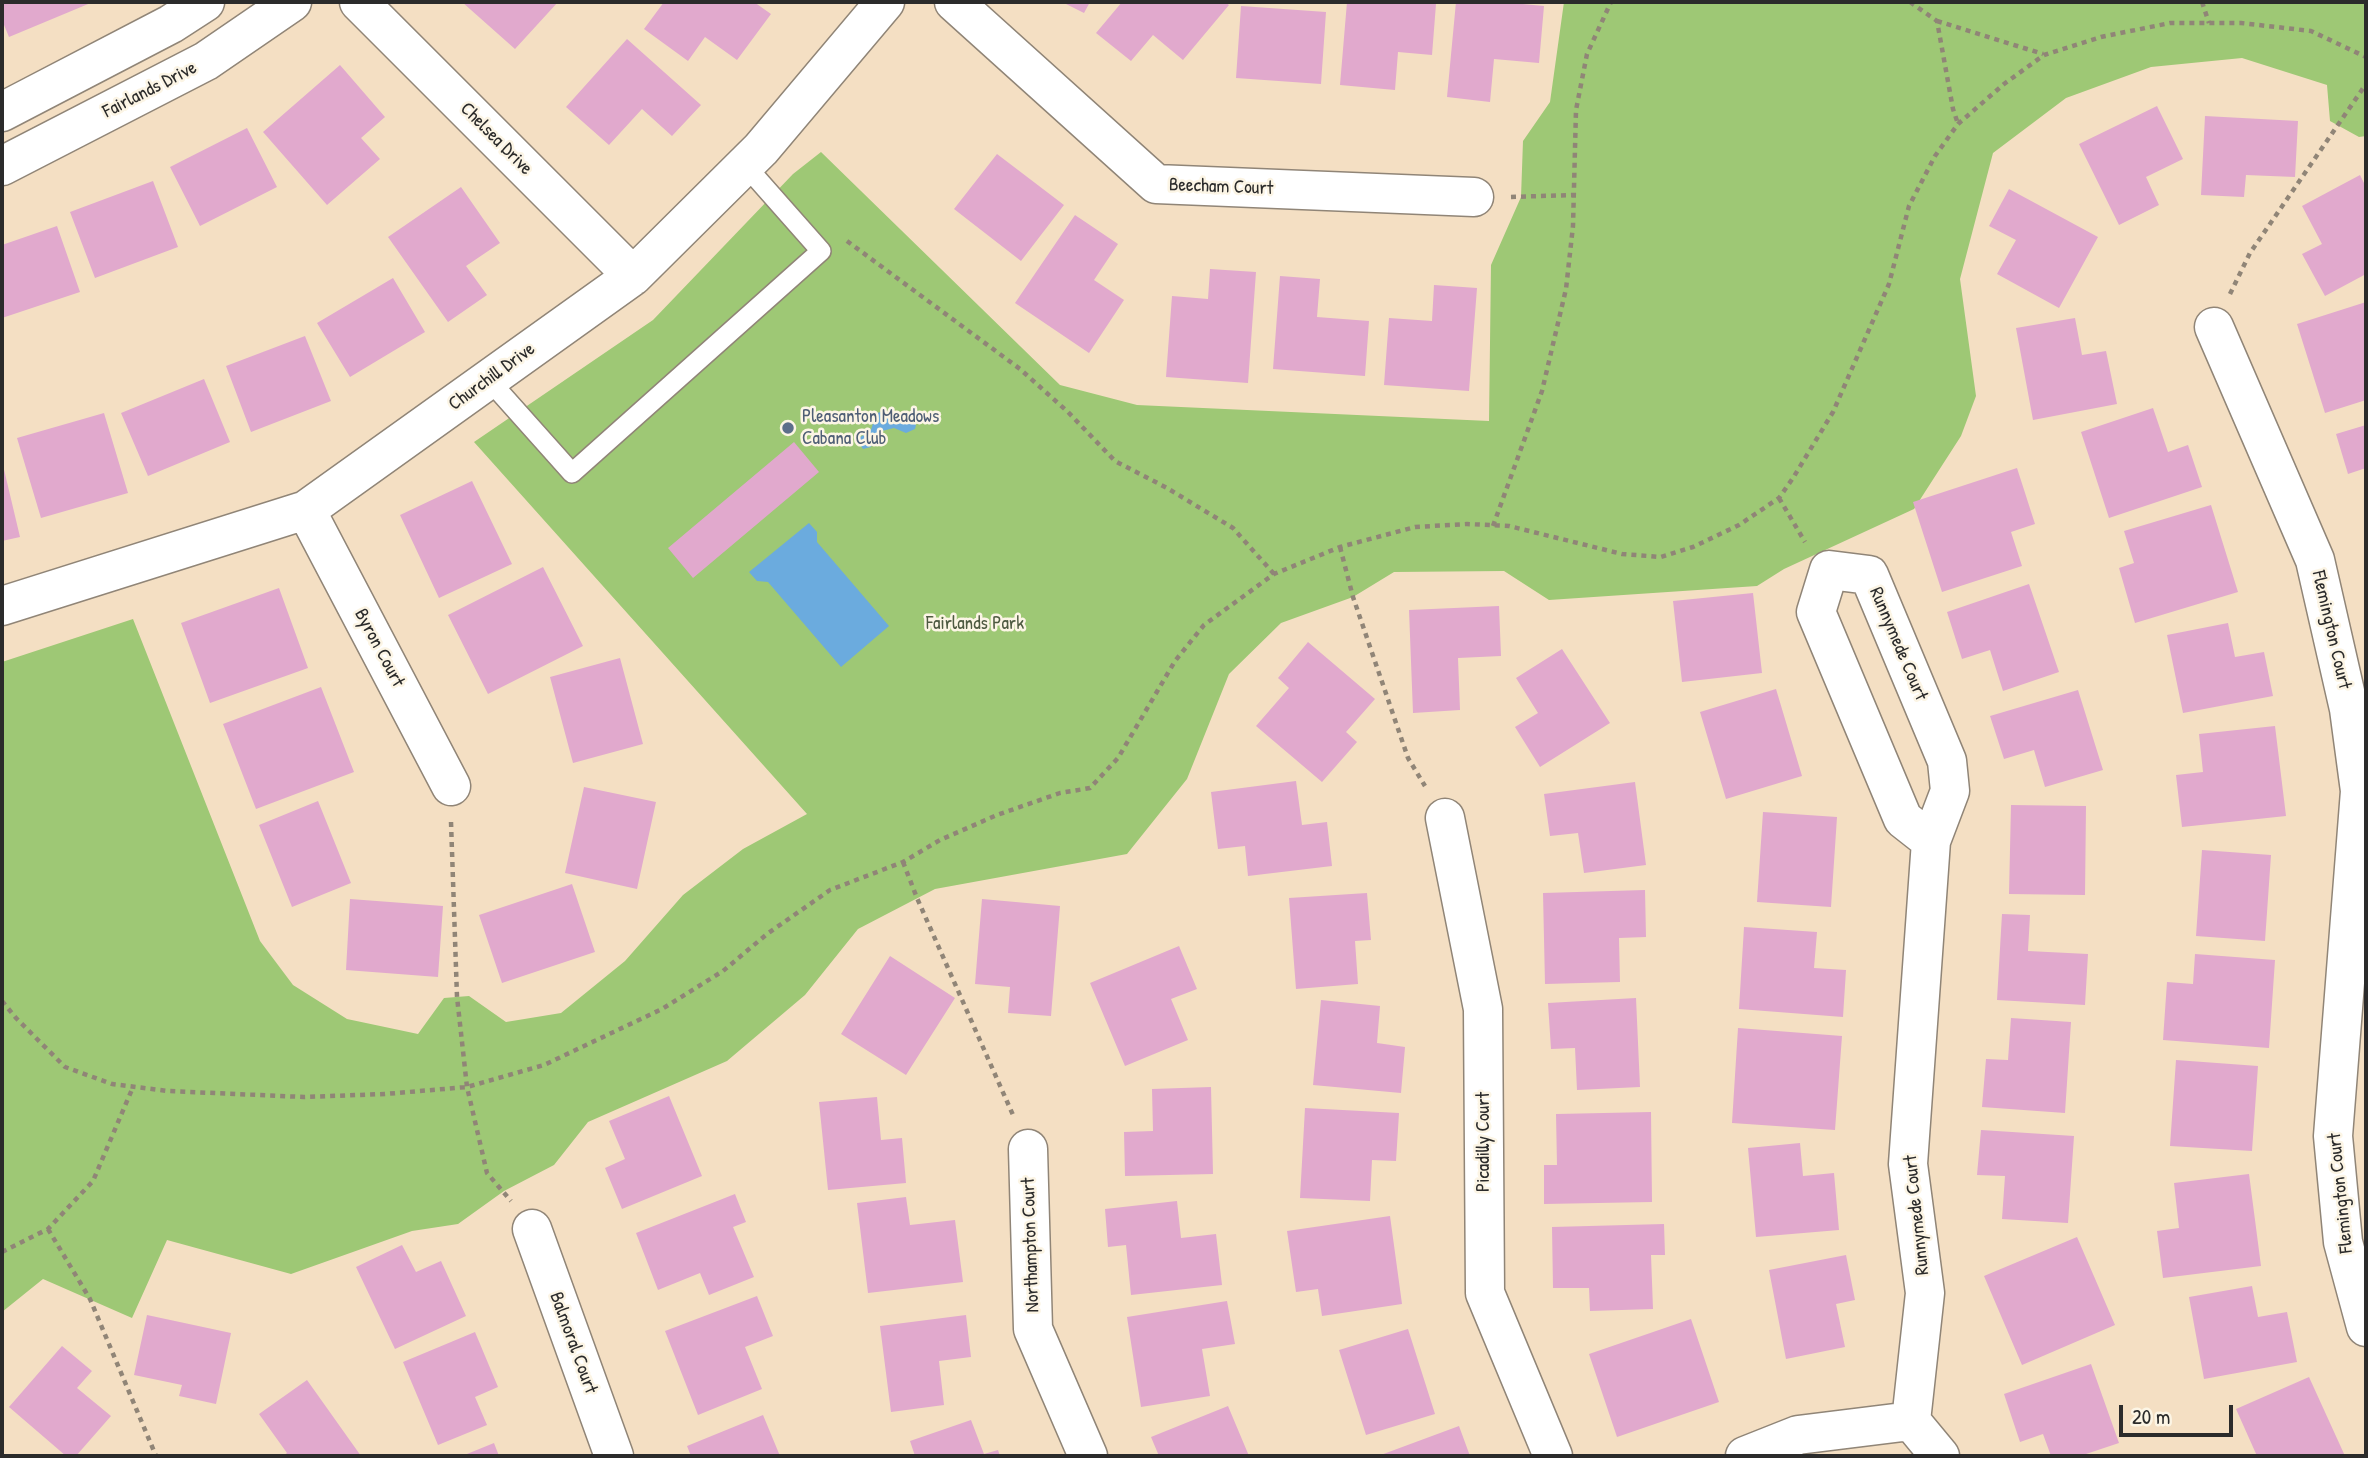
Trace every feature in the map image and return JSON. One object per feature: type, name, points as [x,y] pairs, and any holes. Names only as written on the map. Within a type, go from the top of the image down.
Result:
[{"type":"street","points":[[2,111],[171,24],[205,2]]},
{"type":"street","name":"Fairlands Drive","points":[[2,166],[206,61],[292,2]]},
{"type":"street","name":"Chelsea Drive","points":[[359,2],[633,276]]},
{"type":"street","name":"Churchill Drive","points":[[2,606],[306,510],[633,276],[761,149],[885,2]]},
{"type":"street","name":"Beecham Court","points":[[954,2],[1156,184],[1474,197]]},
{"type":"street","name":"Flemington Court","points":[[2214,327],[2315,560],[2349,709],[2360,792],[2333,1136],[2343,1242],[2366,1327]]},
{"type":"street","name":"Byron Court","points":[[306,510],[451,786]]},
{"type":"street","points":[[1829,570],[1816,612],[1903,819],[1931,841]]},
{"type":"street","name":"Runnymede Court","points":[[1829,570],[1869,575],[1947,761],[1950,791],[1931,841],[1908,1164],[1925,1293],[1911,1421]]},
{"type":"street","name":"Picadilly Court","points":[[1445,818],[1483,1009],[1485,1293],[1553,1456]]},
{"type":"street","name":"Northampton Court","points":[[1028,1149],[1033,1329],[1088,1456]]},
{"type":"street","name":"Balmoral Court","points":[[532,1229],[614,1456]]},
{"type":"street","points":[[1745,1456],[1798,1435],[1911,1421],[1940,1456]]},
{"type":"lane","points":[[489,380],[572,472],[821,251],[744,165]]},
{"type":"path","points":[[1493,526],[1545,379],[1566,289],[1573,226],[1576,110],[1587,54],[1611,2]]},
{"type":"path","points":[[1910,2],[1937,21],[2044,55]]},
{"type":"path","points":[[2202,2],[2208,23]]},
{"type":"path","points":[[1937,21],[1958,124]]},
{"type":"path","points":[[2,1000],[16,1018],[65,1067],[112,1084],[133,1087],[304,1097],[384,1094],[467,1087],[544,1065],[662,1009],[723,971],[766,934],[830,890],[904,862],[940,840],[997,816],[1060,793],[1090,788],[1118,758],[1175,661],[1204,625],[1274,574],[1340,547],[1415,527],[1467,524],[1509,526],[1622,554],[1661,557],[1693,547],[1739,525],[1779,498],[1833,412],[1889,284],[1909,206],[1935,156],[1958,124],[2004,84],[2044,55],[2101,37],[2170,23],[2241,23],[2311,31],[2366,57]]},
{"type":"path","points":[[2214,327],[2250,253],[2366,84]]},
{"type":"path","points":[[1474,197],[1573,195]]},
{"type":"path","points":[[838,234],[1020,369],[1068,412],[1115,461],[1167,488],[1233,528],[1274,574]]},
{"type":"path","points":[[1779,498],[1812,556],[1829,570]]},
{"type":"path","points":[[1340,547],[1353,597],[1408,758],[1445,818]]},
{"type":"path","points":[[451,786],[457,997],[467,1087],[487,1173],[532,1229]]},
{"type":"path","points":[[904,862],[917,898],[1028,1149]]},
{"type":"path","points":[[2,1252],[48,1229],[93,1181],[133,1087]]},
{"type":"path","points":[[48,1229],[90,1299],[156,1456]]},
{"type":"green space","name":"Fairlands Park","points":[[1564,2],[2366,2],[2366,136],[2359,137],[2330,121],[2327,85],[2242,58],[2151,67],[2066,98],[1993,153],[1960,279],[1976,396],[1961,436],[1914,509],[1784,569],[1757,586],[1549,600],[1504,571],[1394,572],[1353,597],[1281,623],[1229,674],[1187,779],[1127,854],[935,889],[858,929],[805,995],[727,1061],[588,1122],[554,1165],[504,1191],[458,1224],[412,1231],[291,1274],[167,1240],[132,1318],[43,1279],[2,1312],[2,662],[133,619],[260,941],[293,985],[347,1019],[418,1034],[444,998],[469,996],[506,1022],[561,1013],[625,961],[683,895],[743,849],[807,814],[474,442],[653,320],[793,174],[821,152],[1060,385],[1137,405],[1489,421],[1491,265],[1521,197],[1523,141],[1550,102]]},
{"type":"water","points":[[887,412],[897,421],[911,419],[916,425],[915,429],[906,433],[894,428],[878,432],[871,447],[863,449],[859,438],[871,430],[876,414]]},
{"type":"water","points":[[809,523],[817,532],[817,542],[889,626],[841,667],[768,582],[757,581],[749,572]]},
{"type":"building","points":[[2,2],[93,2],[9,37],[2,20]]},
{"type":"building","points":[[462,2],[558,2],[515,49]]},
{"type":"building","points":[[664,2],[754,2],[771,14],[737,60],[705,37],[688,61],[644,29]]},
{"type":"building","points":[[1062,2],[1090,2],[1084,13]]},
{"type":"building","points":[[1122,2],[1225,2],[1229,5],[1183,60],[1153,35],[1131,61],[1096,33]]},
{"type":"building","points":[[1347,2],[1436,4],[1432,55],[1398,52],[1395,90],[1340,85]]},
{"type":"building","points":[[1456,2],[1544,6],[1539,63],[1494,59],[1490,102],[1447,97]]},
{"type":"building","points":[[1241,6],[1326,12],[1321,84],[1236,78]]},
{"type":"building","points":[[627,39],[701,105],[672,136],[642,109],[609,145],[566,107]]},
{"type":"building","points":[[340,65],[385,117],[361,138],[380,159],[327,205],[263,132]]},
{"type":"building","points":[[2157,106],[2183,159],[2146,177],[2159,205],[2119,225],[2079,144]]},
{"type":"building","points":[[2205,116],[2298,121],[2295,177],[2246,175],[2244,197],[2201,195]]},
{"type":"building","points":[[247,128],[277,187],[200,226],[170,167]]},
{"type":"building","points":[[997,154],[1064,205],[1021,261],[954,209]]},
{"type":"building","points":[[2360,175],[2366,187],[2366,274],[2325,296],[2302,254],[2322,244],[2302,206]]},
{"type":"building","points":[[153,181],[178,247],[95,278],[70,212]]},
{"type":"building","points":[[461,187],[500,243],[466,266],[487,295],[448,322],[388,237]]},
{"type":"building","points":[[2009,189],[2098,237],[2059,308],[1997,274],[2016,240],[1989,226]]},
{"type":"building","points":[[1075,215],[1118,244],[1094,280],[1124,300],[1089,353],[1015,303]]},
{"type":"building","points":[[57,226],[80,292],[2,318],[2,245]]},
{"type":"building","points":[[1210,269],[1256,272],[1248,383],[1166,377],[1172,296],[1208,299]]},
{"type":"building","points":[[1280,276],[1320,279],[1317,317],[1369,321],[1365,376],[1273,369]]},
{"type":"building","points":[[393,278],[425,332],[350,377],[317,323]]},
{"type":"building","points":[[1434,285],[1477,288],[1469,391],[1384,385],[1389,318],[1432,321]]},
{"type":"building","points":[[2366,302],[2366,400],[2325,413],[2297,324]]},
{"type":"building","points":[[2075,318],[2082,355],[2106,351],[2117,404],[2033,420],[2016,328]]},
{"type":"building","points":[[305,336],[331,401],[251,432],[226,366]]},
{"type":"building","points":[[204,379],[230,442],[148,476],[121,413]]},
{"type":"building","points":[[2153,408],[2168,452],[2188,445],[2202,487],[2109,518],[2081,432]]},
{"type":"building","points":[[104,413],[128,493],[41,518],[17,438]]},
{"type":"building","points":[[2366,425],[2366,468],[2348,474],[2336,434]]},
{"type":"building","points":[[794,442],[819,472],[693,578],[668,548]]},
{"type":"building","points":[[2,461],[20,537],[2,541]]},
{"type":"building","points":[[2017,468],[2035,524],[2011,532],[2022,566],[1942,592],[1913,502]]},
{"type":"building","points":[[472,481],[512,564],[439,598],[400,515]]},
{"type":"building","points":[[2211,505],[2238,592],[2135,623],[2119,568],[2134,563],[2124,531]]},
{"type":"building","points":[[543,567],[583,646],[488,694],[448,615]]},
{"type":"building","points":[[2029,584],[2059,672],[2003,691],[1990,650],[1962,659],[1947,612]]},
{"type":"building","points":[[279,588],[308,668],[210,703],[181,623]]},
{"type":"building","points":[[1753,593],[1762,673],[1682,682],[1673,601]]},
{"type":"building","points":[[1499,606],[1501,656],[1458,658],[1460,710],[1413,713],[1409,610]]},
{"type":"building","points":[[2228,623],[2235,657],[2264,652],[2273,696],[2183,713],[2167,635]]},
{"type":"building","points":[[1308,642],[1375,699],[1346,732],[1357,742],[1322,782],[1256,726],[1289,688],[1278,678]]},
{"type":"building","points":[[1562,649],[1610,723],[1540,767],[1515,727],[1538,713],[1516,678]]},
{"type":"building","points":[[620,658],[643,744],[573,763],[550,677]]},
{"type":"building","points":[[321,687],[354,772],[256,809],[223,724]]},
{"type":"building","points":[[1776,689],[1802,776],[1726,799],[1700,712]]},
{"type":"building","points":[[2078,690],[2103,770],[2045,787],[2034,750],[2004,759],[1990,716]]},
{"type":"building","points":[[2275,726],[2286,816],[2182,827],[2176,775],[2203,772],[2199,734]]},
{"type":"building","points":[[1296,781],[1302,825],[1327,822],[1332,866],[1248,876],[1245,846],[1218,849],[1211,792]]},
{"type":"building","points":[[1635,782],[1646,865],[1584,873],[1578,833],[1550,836],[1544,794]]},
{"type":"building","points":[[584,787],[656,802],[637,889],[565,873]]},
{"type":"building","points":[[318,801],[351,883],[292,907],[259,825]]},
{"type":"building","points":[[2011,805],[2086,806],[2085,895],[2009,894]]},
{"type":"building","points":[[1763,812],[1837,817],[1831,907],[1757,902]]},
{"type":"building","points":[[2202,850],[2271,855],[2265,941],[2196,936]]},
{"type":"building","points":[[572,884],[595,952],[502,983],[479,915]]},
{"type":"building","points":[[1645,890],[1646,937],[1619,938],[1620,982],[1545,984],[1543,893]]},
{"type":"building","points":[[1367,893],[1371,940],[1355,941],[1358,984],[1296,989],[1289,898]]},
{"type":"building","points":[[350,899],[443,906],[438,977],[346,970]]},
{"type":"building","points":[[982,899],[1060,906],[1051,1016],[1008,1013],[1010,987],[975,984]]},
{"type":"building","points":[[2002,914],[2030,915],[2028,951],[2088,954],[2085,1005],[1997,1000]]},
{"type":"building","points":[[1744,927],[1817,932],[1814,968],[1846,970],[1843,1017],[1739,1009]]},
{"type":"building","points":[[1179,946],[1197,989],[1171,999],[1188,1040],[1125,1066],[1090,983]]},
{"type":"building","points":[[2195,954],[2275,960],[2269,1048],[2163,1040],[2167,982],[2193,984]]},
{"type":"building","points":[[890,956],[955,998],[906,1075],[841,1034]]},
{"type":"building","points":[[1636,998],[1640,1087],[1577,1090],[1575,1048],[1551,1049],[1548,1003]]},
{"type":"building","points":[[1321,1000],[1380,1006],[1377,1043],[1405,1047],[1401,1093],[1313,1085]]},
{"type":"building","points":[[2011,1018],[2071,1022],[2065,1113],[1982,1107],[1986,1059],[2008,1060]]},
{"type":"building","points":[[1738,1028],[1842,1036],[1835,1130],[1732,1123]]},
{"type":"building","points":[[2176,1060],[2258,1066],[2252,1151],[2170,1146]]},
{"type":"building","points":[[1211,1087],[1213,1174],[1125,1176],[1124,1132],[1153,1131],[1152,1089]]},
{"type":"building","points":[[669,1096],[702,1176],[622,1209],[605,1168],[625,1159],[609,1121]]},
{"type":"building","points":[[877,1097],[881,1140],[902,1138],[906,1183],[828,1190],[819,1102]]},
{"type":"building","points":[[1305,1108],[1399,1113],[1396,1161],[1372,1160],[1370,1201],[1300,1198]]},
{"type":"building","points":[[1651,1112],[1652,1202],[1544,1204],[1544,1165],[1557,1165],[1556,1114]]},
{"type":"building","points":[[1981,1130],[2074,1136],[2068,1223],[2002,1219],[2005,1176],[1977,1175]]},
{"type":"building","points":[[1800,1143],[1803,1176],[1834,1173],[1839,1230],[1756,1237],[1748,1148]]},
{"type":"building","points":[[2249,1174],[2261,1266],[2163,1278],[2157,1231],[2179,1228],[2174,1183]]},
{"type":"building","points":[[735,1194],[746,1222],[733,1227],[754,1277],[709,1295],[700,1273],[658,1290],[636,1233]]},
{"type":"building","points":[[906,1197],[910,1225],[955,1220],[963,1282],[868,1293],[857,1203]]},
{"type":"building","points":[[1177,1201],[1181,1238],[1216,1234],[1222,1285],[1131,1295],[1126,1245],[1108,1247],[1105,1209]]},
{"type":"building","points":[[1390,1216],[1402,1304],[1322,1316],[1318,1289],[1296,1292],[1287,1231]]},
{"type":"building","points":[[1664,1224],[1665,1255],[1651,1255],[1653,1309],[1590,1311],[1589,1288],[1553,1288],[1552,1227]]},
{"type":"building","points":[[2077,1237],[2115,1325],[2022,1365],[1984,1276]]},
{"type":"building","points":[[402,1245],[416,1272],[441,1261],[466,1316],[395,1349],[356,1267]]},
{"type":"building","points":[[1846,1255],[1855,1300],[1836,1304],[1845,1347],[1786,1359],[1769,1270]]},
{"type":"building","points":[[2252,1286],[2258,1317],[2287,1312],[2297,1362],[2204,1379],[2189,1297]]},
{"type":"building","points":[[757,1296],[773,1336],[745,1347],[762,1389],[698,1415],[665,1331]]},
{"type":"building","points":[[1227,1301],[1235,1344],[1202,1349],[1210,1396],[1141,1407],[1127,1317]]},
{"type":"building","points":[[147,1315],[231,1333],[216,1404],[179,1396],[182,1385],[134,1375]]},
{"type":"building","points":[[966,1315],[971,1357],[939,1361],[944,1405],[891,1412],[880,1326]]},
{"type":"building","points":[[1691,1319],[1719,1402],[1617,1437],[1589,1354]]},
{"type":"building","points":[[1408,1329],[1435,1414],[1366,1435],[1339,1350]]},
{"type":"building","points":[[475,1332],[498,1387],[475,1397],[487,1425],[438,1445],[403,1362]]},
{"type":"building","points":[[62,1346],[92,1371],[77,1388],[111,1416],[76,1456],[66,1456],[9,1407]]},
{"type":"building","points":[[2091,1364],[2119,1443],[2080,1456],[2051,1456],[2043,1434],[2020,1442],[2004,1394]]},
{"type":"building","points":[[2309,1377],[2345,1456],[2257,1456],[2236,1409]]},
{"type":"building","points":[[307,1380],[361,1456],[283,1456],[287,1453],[259,1414]]},
{"type":"building","points":[[1228,1406],[1249,1456],[1159,1456],[1151,1437]]},
{"type":"building","points":[[763,1415],[780,1456],[691,1456],[687,1446]]},
{"type":"building","points":[[971,1420],[984,1454],[998,1450],[1000,1456],[915,1456],[910,1441]]},
{"type":"building","points":[[1459,1426],[1470,1456],[1378,1456]]},
{"type":"building","points":[[494,1443],[499,1456],[462,1456]]},
{"type":"place","name":"Pleasanton Meadows Cabana Club","points":[[788,428]]}]
